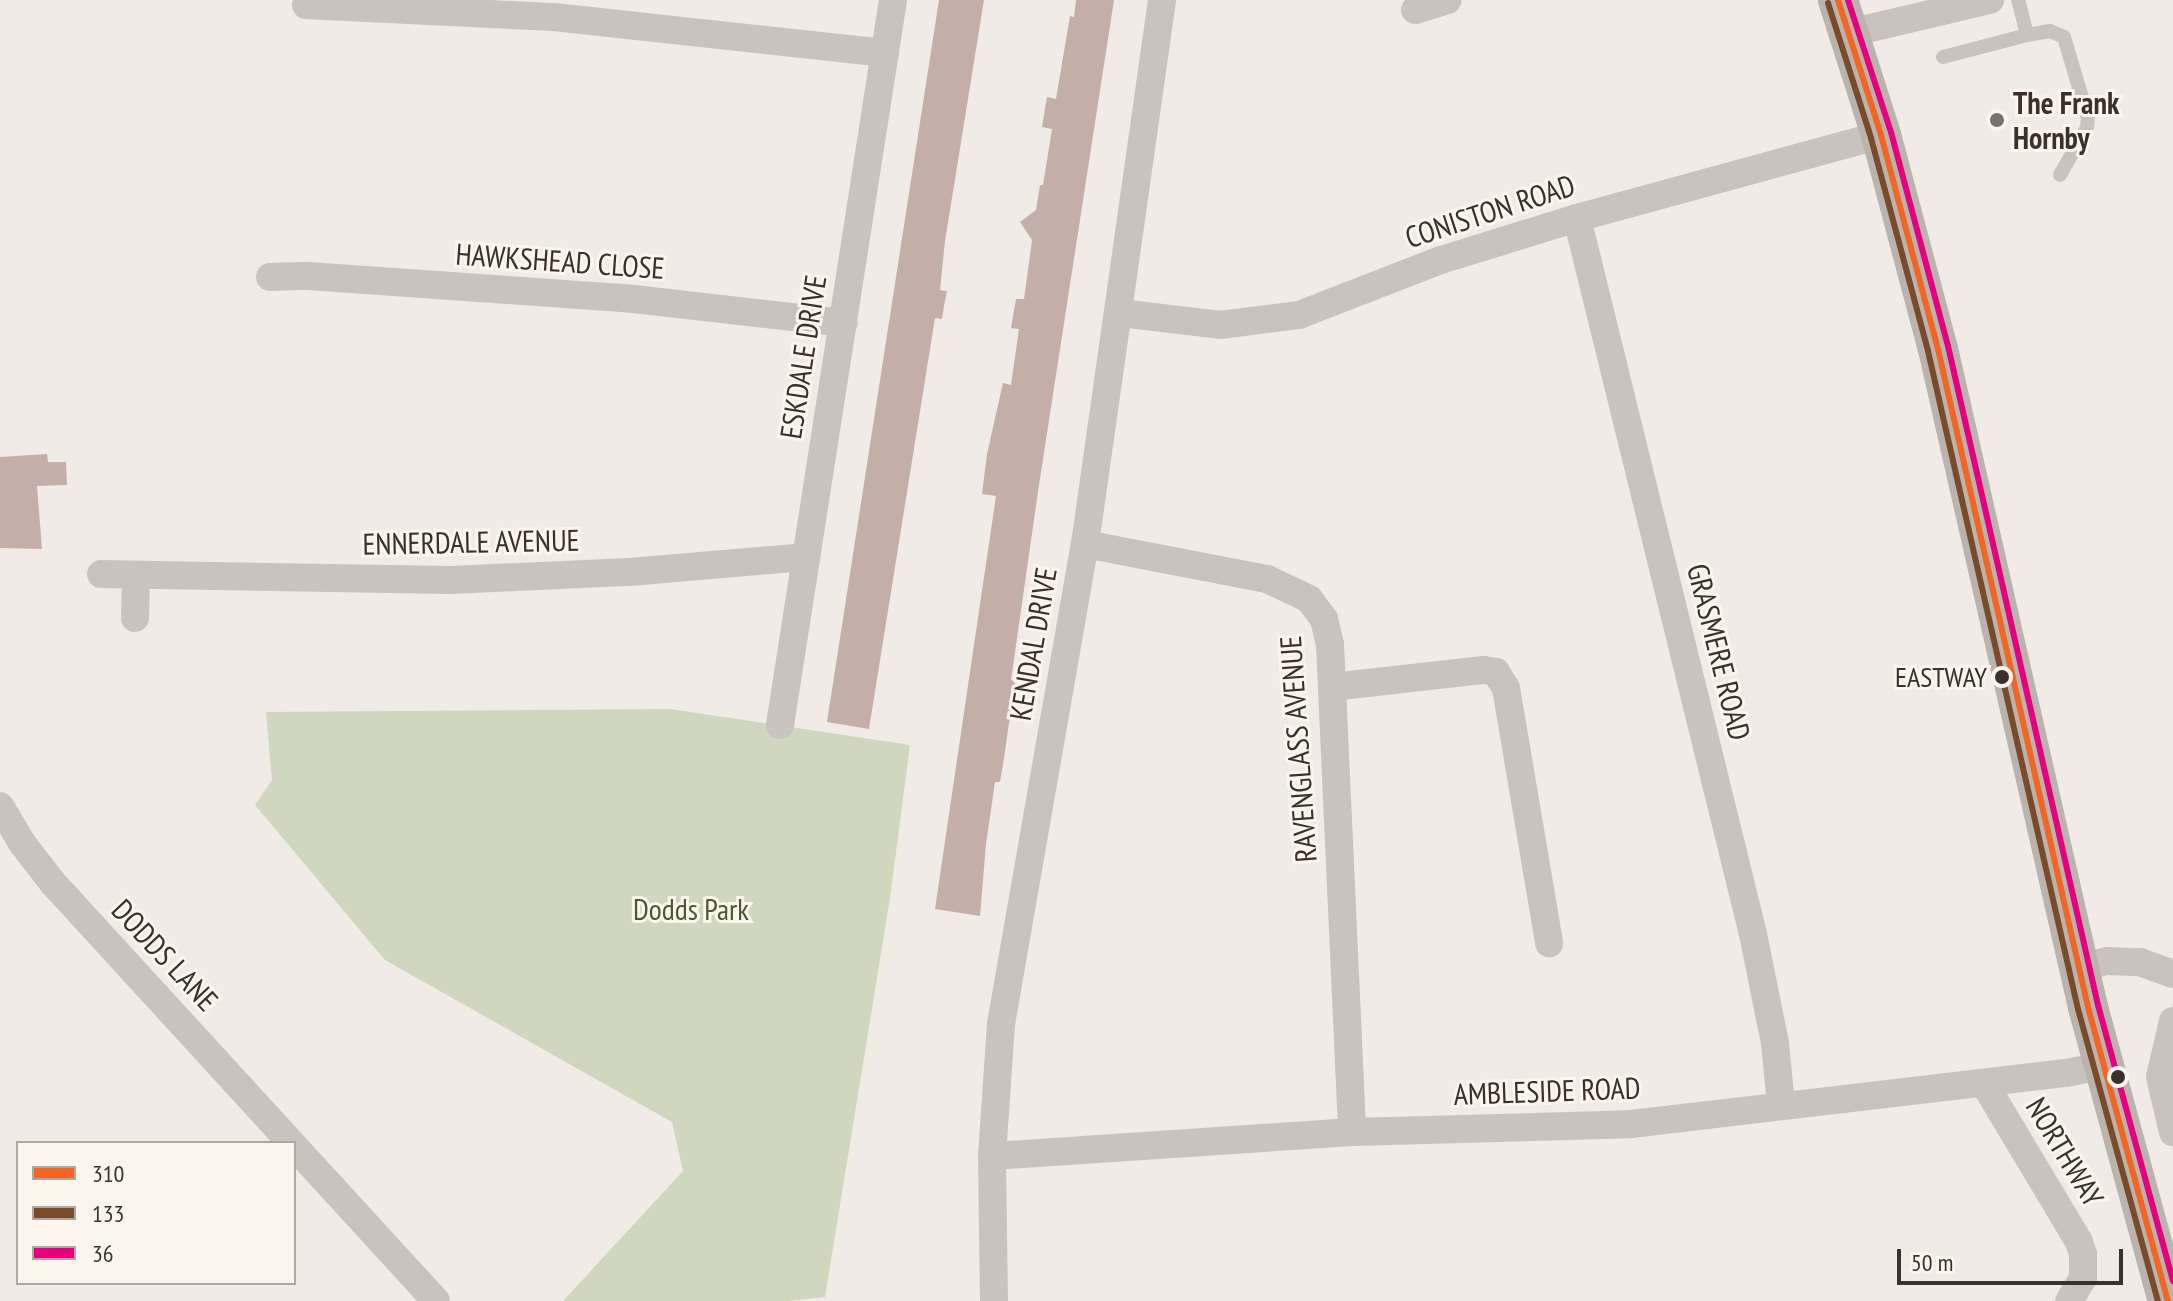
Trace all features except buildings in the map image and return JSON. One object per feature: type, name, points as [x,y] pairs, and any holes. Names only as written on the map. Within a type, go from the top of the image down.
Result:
[{"type":"street","name":"ESKDALE DRIVE","points":[[780,725],[893,0]]},
{"type":"street","name":"KENDAL DRIVE","points":[[994,1301],[992,1156],[1001,1024],[1085,544],[1162,0]]},
{"type":"street","points":[[1415,10],[1448,0]]},
{"type":"street","points":[[1990,0],[1844,17],[1881,135],[1938,349],[2102,1066],[2168,1301]]},
{"type":"street","points":[[306,5],[554,17],[885,53]]},
{"type":"street","name":"CONISTON ROAD","points":[[1120,313],[1220,325],[1269,321],[1317,309],[1441,260],[1577,218],[1881,135]]},
{"type":"street","name":"GRASMERE ROAD","points":[[1577,218],[1753,934],[1775,1043],[1781,1105]]},
{"type":"street","name":"HAWKSHEAD CLOSE","points":[[270,277],[308,276],[625,298],[844,323]]},
{"type":"street","name":"RAVENGLASS AVENUE","points":[[1085,544],[1267,579],[1309,599],[1324,619],[1330,644],[1352,1132]]},
{"type":"street","name":"ENNERDALE AVENUE","points":[[101,574],[451,580],[630,572],[806,557]]},
{"type":"street","points":[[135,618],[136,575]]},
{"type":"street","points":[[1332,687],[1484,670],[1496,672],[1506,688],[1549,943]]},
{"type":"street","name":"DODDS LANE","points":[[0,806],[22,843],[53,883],[289,1141]]},
{"type":"street","points":[[2079,968],[2107,961],[2140,962],[2173,974]]},
{"type":"street","points":[[2173,1021],[2160,1077],[2173,1132]]},
{"type":"street","name":"AMBLESIDE ROAD","points":[[992,1156],[1352,1132],[1631,1124],[1984,1083],[2102,1066]]},
{"type":"street","name":"NORTHWAY","points":[[1984,1083],[2083,1254],[2083,1278],[2069,1301]]},
{"type":"street","name":"DODDS LANE","points":[[296,1148],[436,1301]]},
{"type":"lane","points":[[2018,0],[2027,35]]},
{"type":"lane","points":[[1943,57],[2050,31],[2064,37],[2088,118],[2087,128],[2060,175]]},
{"type":"green space","name":"Dodds Park","points":[[670,709],[910,745],[890,898],[825,1297],[788,1301],[563,1301],[683,1171],[672,1122],[385,960],[255,805],[272,780],[266,712]]},
{"type":"transit line","name":"310","points":[[1838,0],[1881,135],[1938,349],[2088,1007],[2168,1301]]},
{"type":"transit line","name":"36","points":[[1848,0],[1891,132],[1948,346],[2098,1005],[2173,1281]]},
{"type":"transit line","name":"133","points":[[1828,3],[1871,138],[1928,351],[2078,1009],[2158,1301]]},
{"type":"place","name":"The Frank Hornby","points":[[1997,120]]},
{"type":"place","name":"EASTWAY","points":[[2002,677]]}]
